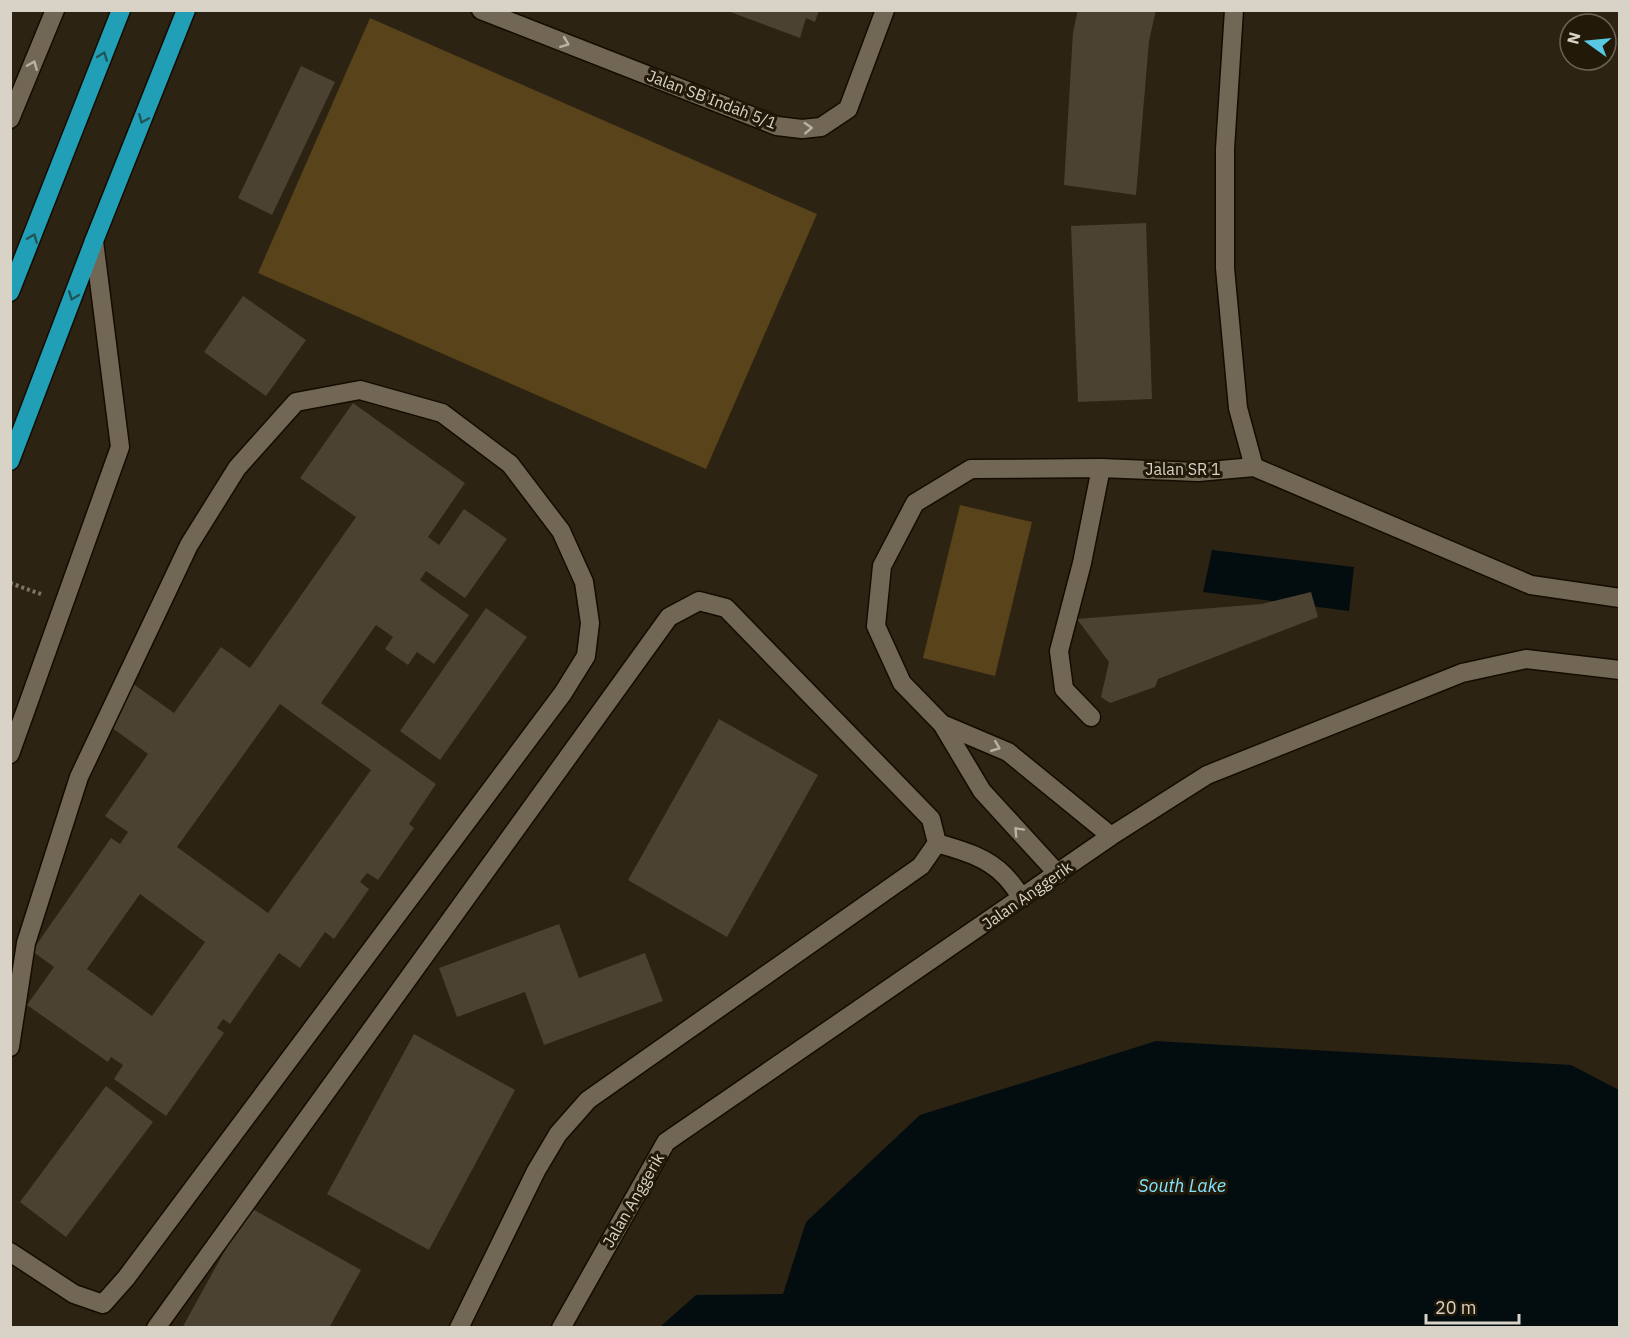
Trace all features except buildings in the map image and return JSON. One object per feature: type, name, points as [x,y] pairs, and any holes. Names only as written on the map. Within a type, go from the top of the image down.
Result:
[{"type":"highway","points":[[10,292],[121,10]]},
{"type":"highway","points":[[10,461],[183,18]]},
{"type":"street","points":[[10,119],[55,10]]},
{"type":"street","points":[[183,18],[192,10]]},
{"type":"street","name":"Jalan SB Indah 5/1","points":[[481,10],[512,17],[777,126],[802,129],[821,127],[848,109],[885,10]]},
{"type":"street","points":[[1234,10],[1226,149],[1225,268],[1238,408],[1254,467],[1531,585],[1620,598]]},
{"type":"street","points":[[10,754],[120,447],[94,241]]},
{"type":"street","points":[[10,1047],[26,943],[79,777],[189,545],[237,468],[296,402],[360,390],[442,413],[510,464],[561,531],[584,582],[590,623],[586,656],[563,693],[126,1278],[103,1304],[74,1294],[10,1252]]},
{"type":"street","name":"Jalan SR 1","points":[[942,724],[902,682],[876,626],[882,566],[915,503],[971,469],[1101,468],[1198,472],[1254,467]]},
{"type":"street","points":[[1091,717],[1064,689],[1059,651],[1082,563],[1101,468]]},
{"type":"street","points":[[156,1328],[669,617],[699,601],[726,608],[931,819],[937,843],[921,866],[588,1100],[558,1134],[536,1171],[459,1328]]},
{"type":"street","name":"Jalan Anggerik","points":[[561,1328],[666,1142],[1111,836],[1207,774],[1462,673],[1526,659],[1620,670]]},
{"type":"street","points":[[942,724],[1008,752],[1111,836]]},
{"type":"street","points":[[942,724],[982,791],[1058,874]]},
{"type":"street","points":[[937,843],[965,851],[987,862],[1005,875],[1023,898]]},
{"type":"path","points":[[10,583],[63,602]]},
{"type":"shaded area","points":[[370,18],[817,214],[706,469],[258,273]]},
{"type":"shaded area","points":[[960,505],[1032,522],[995,676],[923,658]]},
{"type":"water","points":[[1212,550],[1354,567],[1349,611],[1203,592]]},
{"type":"water","name":"South Lake","points":[[1156,1041],[1571,1065],[1619,1090],[1619,1327],[660,1327],[696,1295],[783,1294],[806,1222],[920,1115]]}]
